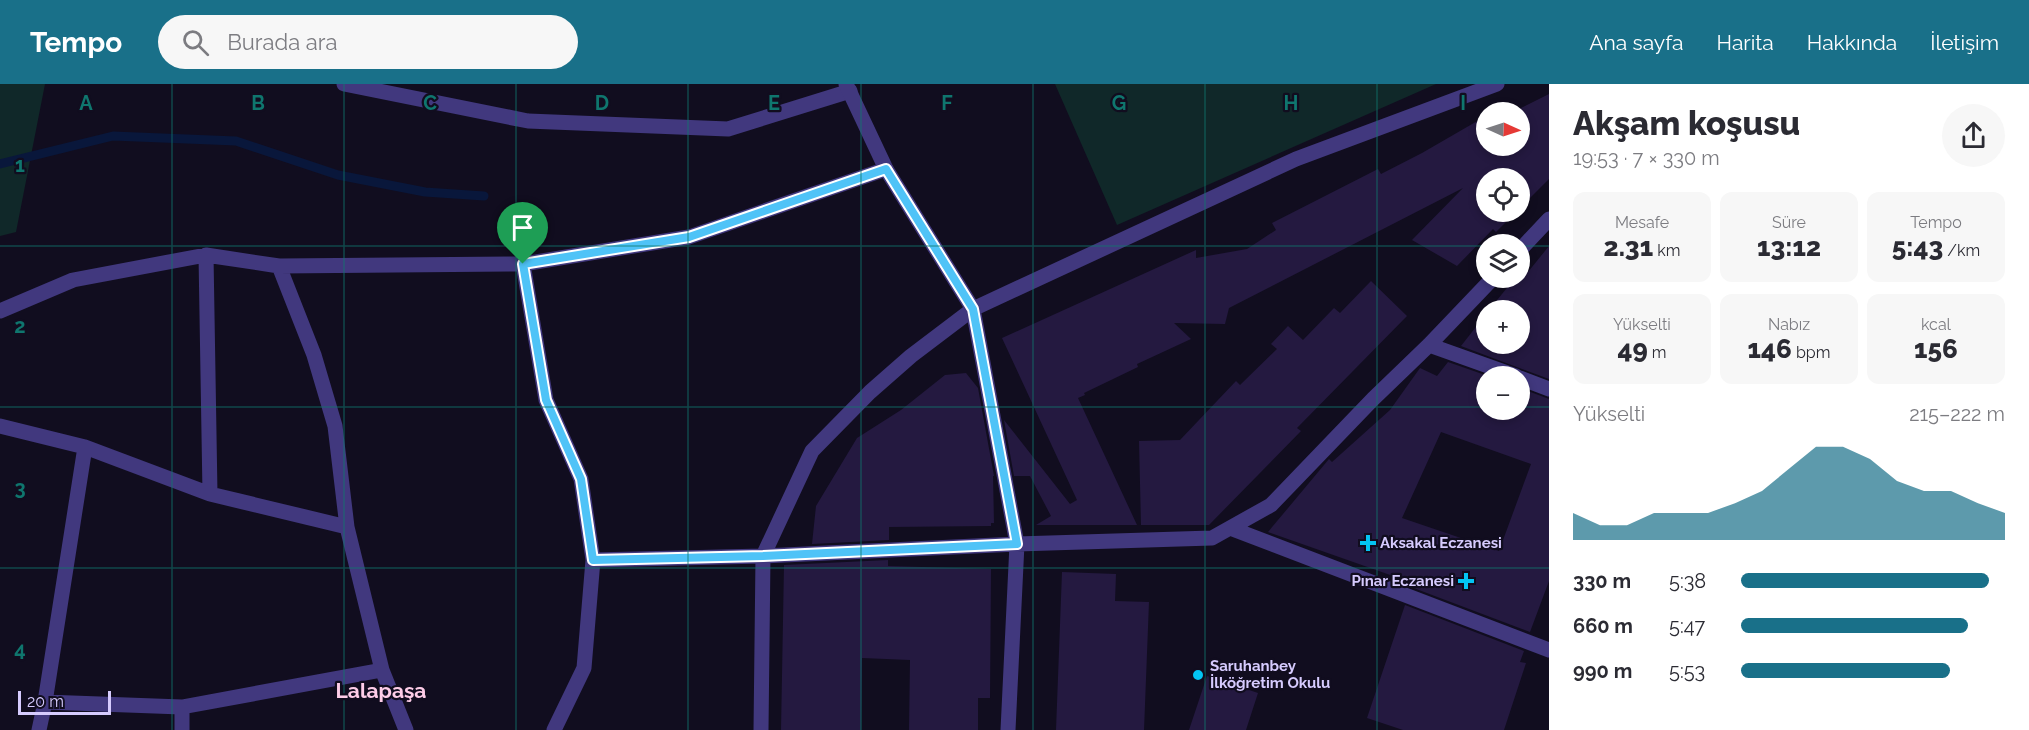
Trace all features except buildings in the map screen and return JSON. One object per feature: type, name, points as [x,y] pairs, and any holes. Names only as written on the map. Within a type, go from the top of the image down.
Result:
[{"type":"street","points":[[344,84],[528,121],[728,129],[848,88],[886,169],[973,309],[1017,544],[1008,730]]},
{"type":"street","points":[[761,730],[763,556],[812,451],[870,392],[911,356],[973,309],[1296,159],[1497,84]]},
{"type":"street","points":[[0,311],[73,280],[206,255],[279,266],[523,264],[689,237],[886,169]]},
{"type":"street","points":[[1530,239],[1549,219]]},
{"type":"street","points":[[206,255],[210,494]]},
{"type":"street","points":[[523,264],[546,400],[581,479],[593,560],[584,668],[554,730]]},
{"type":"street","points":[[279,266],[314,355],[335,426],[347,527],[382,670],[406,730]]},
{"type":"street","points":[[593,560],[763,556],[1017,544],[1212,538],[1271,505],[1483,288]]},
{"type":"street","points":[[1429,345],[1487,366]]},
{"type":"street","points":[[1530,382],[1549,389]]},
{"type":"street","points":[[0,426],[86,447],[210,494],[347,527]]},
{"type":"street","points":[[39,730],[86,447]]},
{"type":"street","points":[[1230,528],[1549,650]]},
{"type":"street","points":[[45,702],[182,707],[382,670]]},
{"type":"street","points":[[182,707],[182,730]]},
{"type":"green space","points":[[0,84],[45,84],[16,232],[0,236]]},
{"type":"green space","points":[[1055,84],[1436,84],[1117,225]]},
{"type":"waterway","points":[[0,164],[113,136],[236,141],[338,175],[425,192],[484,196]]},
{"type":"place","name":"Aksakal Eczanesi","points":[[1368,543]]},
{"type":"place","name":"Pınar Eczanesi","points":[[1466,581]]},
{"type":"place","name":"Saruhanbey İlköğretim Okulu","points":[[1198,675]]},
{"type":"district","name":"Lalapaşa","points":[[381,690]]},
{"type":"route","points":[[886,169],[973,309],[1017,544],[763,556],[593,560],[581,479],[546,400],[523,264],[689,237],[886,169]]}]
